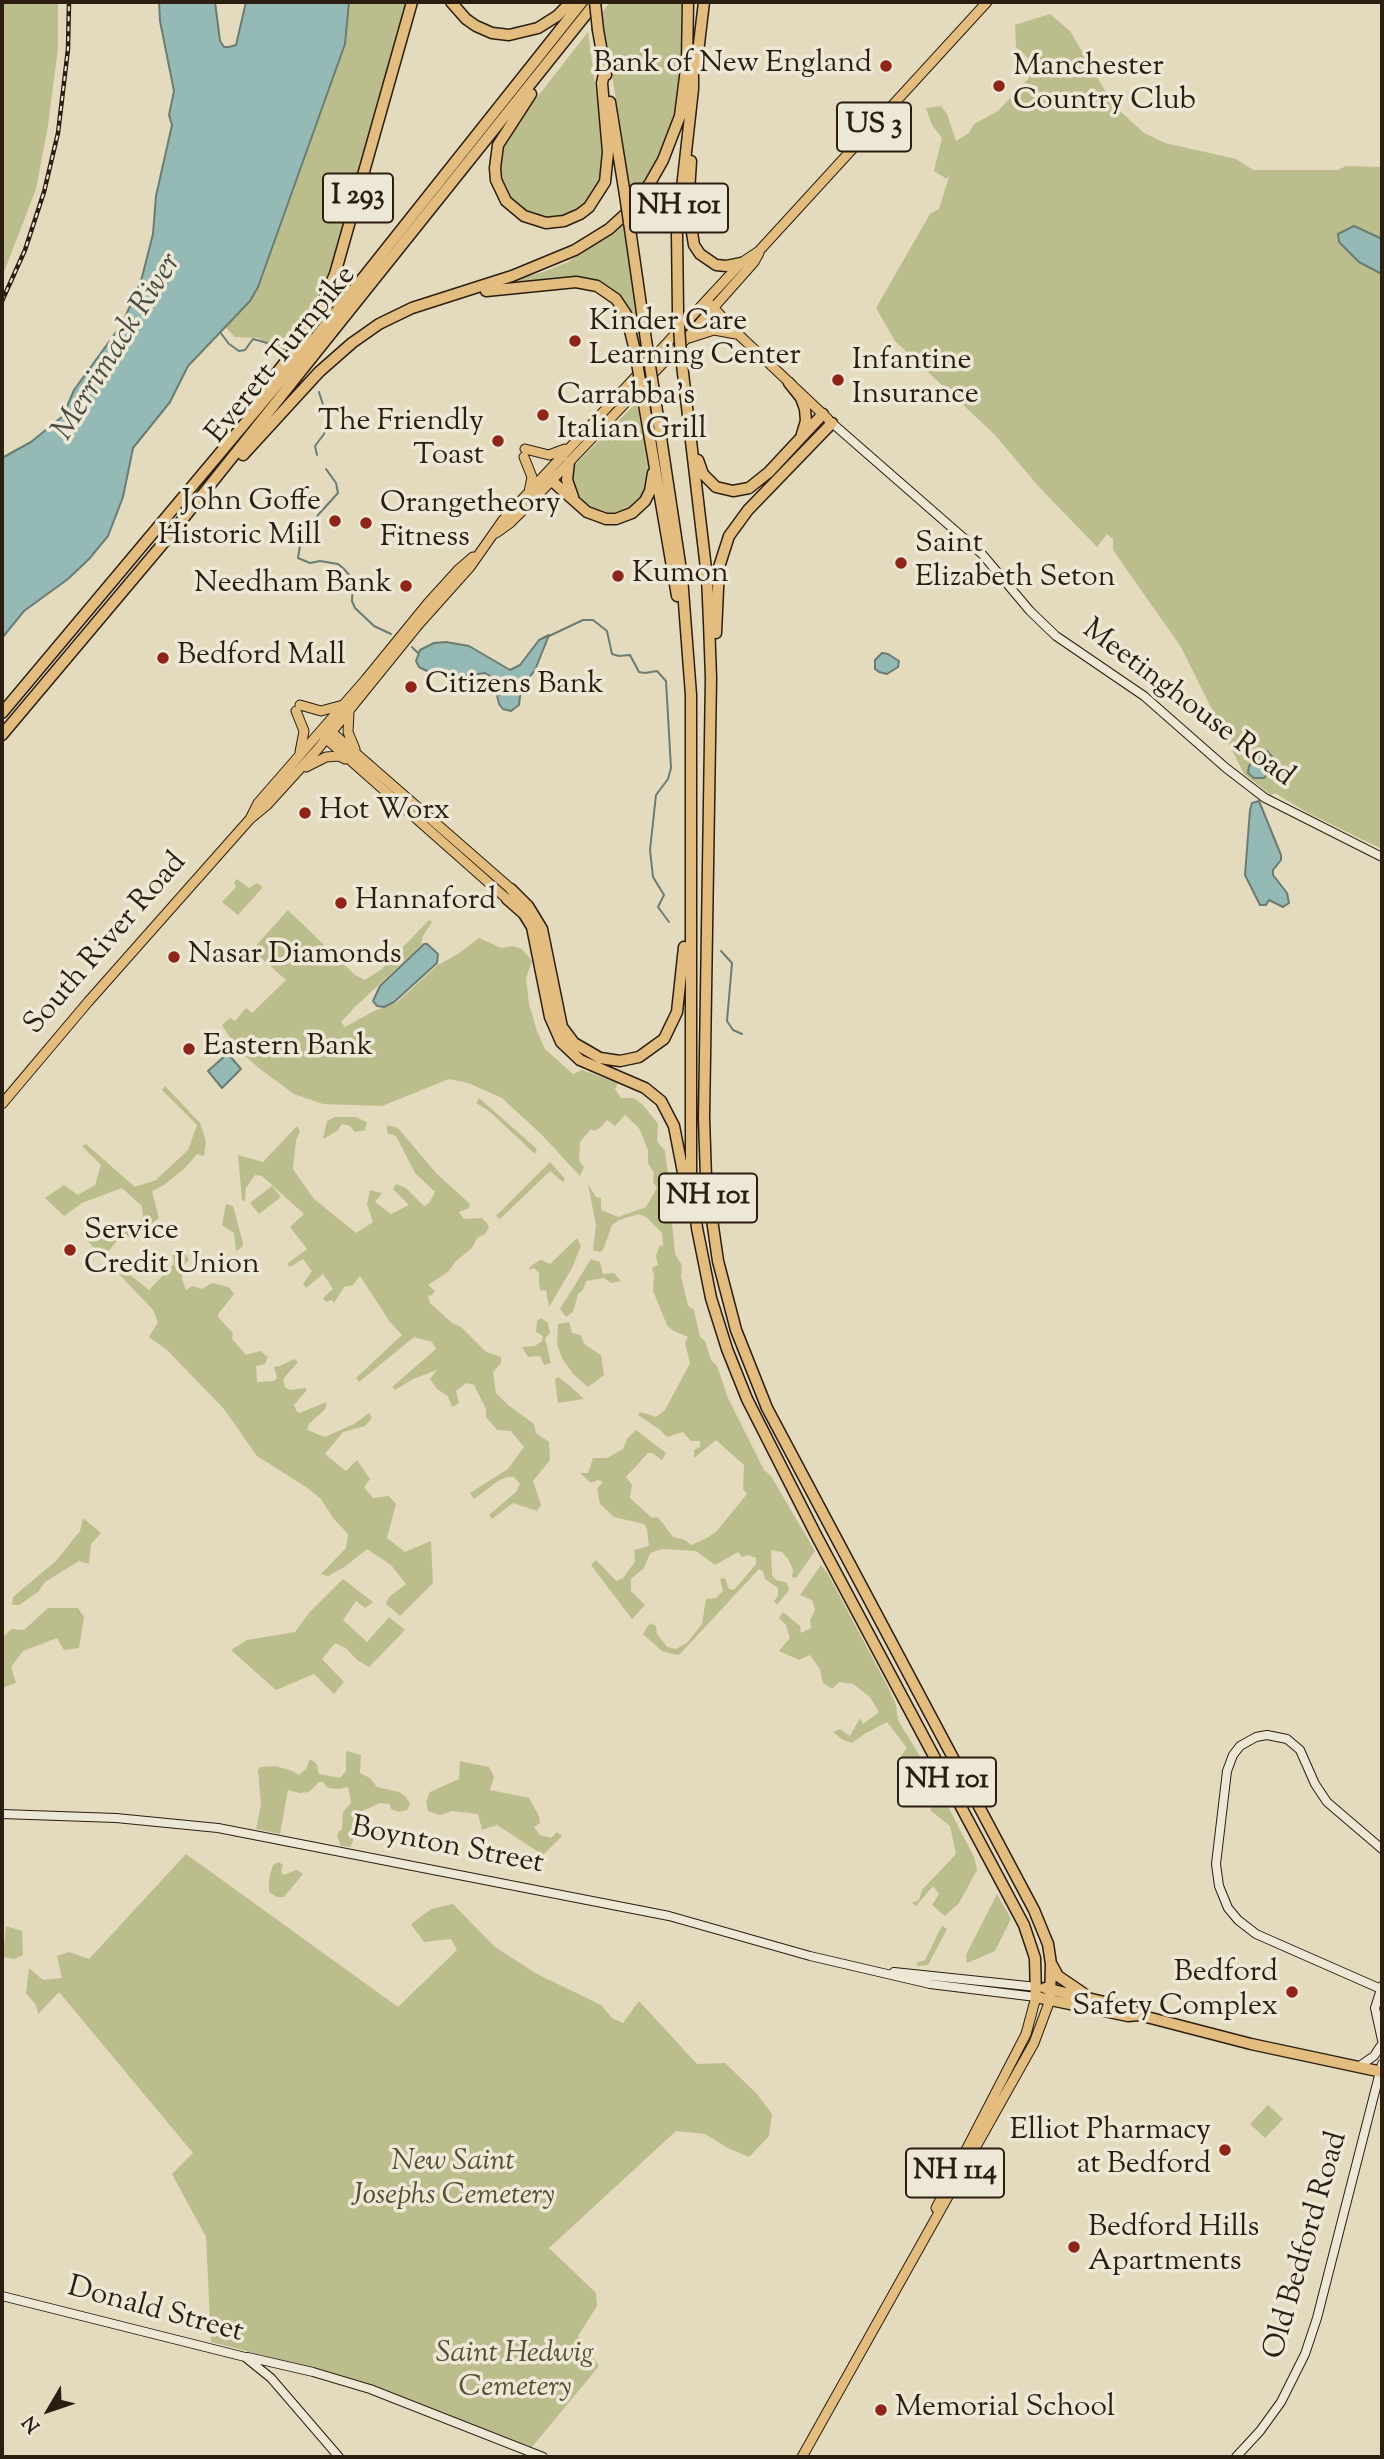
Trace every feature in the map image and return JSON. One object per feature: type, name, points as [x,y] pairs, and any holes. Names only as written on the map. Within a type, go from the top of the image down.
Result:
[{"type":"highway","name":"I 293","points":[[165,518],[300,343],[326,296],[344,252],[412,2]]},
{"type":"highway","points":[[451,2],[476,26],[492,33],[509,35],[538,29],[571,2]]},
{"type":"highway","name":"Everett Turnpike","points":[[2,713],[293,366],[582,2]]},
{"type":"highway","name":"Everett Turnpike","points":[[2,735],[171,534],[596,2]]},
{"type":"highway","name":"NH 101","points":[[596,2],[598,30],[682,577],[689,655],[692,735],[690,1139],[701,1254],[721,1332],[754,1415],[1024,1926],[1035,1958],[1036,1992]]},
{"type":"highway","points":[[171,534],[307,384],[352,343],[379,324],[412,308],[536,268],[575,250],[609,229],[631,209],[663,160],[680,116],[687,61],[690,2]]},
{"type":"highway","name":"NH 101","points":[[690,2],[693,89],[677,233],[678,312],[706,577],[711,678],[705,1154],[712,1226],[723,1284],[740,1342],[767,1408],[1034,1910],[1048,1944],[1051,1964]]},
{"type":"highway","points":[[693,89],[704,2]]},
{"type":"highway","points":[[569,37],[503,134],[495,156],[495,174],[500,191],[510,205],[524,216],[546,223],[570,219],[589,207],[600,193],[608,164],[602,83],[605,69]]},
{"type":"highway","points":[[691,104],[694,124],[688,207],[692,239],[700,254],[716,265],[741,263]]},
{"type":"highway","points":[[462,294],[570,283],[590,284],[610,294],[630,322],[679,610],[692,735]]},
{"type":"highway","points":[[684,383],[703,474],[716,487],[733,491],[755,485],[823,414]]},
{"type":"highway","points":[[789,383],[806,409],[806,421],[800,439]]},
{"type":"highway","points":[[711,678],[716,650],[719,566],[729,536],[748,510],[832,423]]},
{"type":"highway","points":[[569,462],[567,480],[576,503]]},
{"type":"highway","points":[[552,481],[587,512],[606,519],[616,519],[632,513],[645,501],[650,491],[654,463]]},
{"type":"highway","points":[[509,894],[528,906],[542,929],[562,1027],[582,1049],[610,1060],[639,1057],[657,1046],[670,1031],[677,1012],[690,900]]},
{"type":"highway","points":[[509,894],[532,927],[550,1017],[561,1042],[573,1055],[588,1065],[645,1088],[667,1109],[674,1126],[701,1254]]},
{"type":"highway","points":[[1051,1964],[1051,1995]]},
{"type":"highway","points":[[1051,1964],[1058,1976],[1092,1998]]},
{"type":"highway","points":[[1036,1992],[1128,2017],[1139,2015]]},
{"type":"highway","points":[[1051,1995],[1092,1998],[1130,2008],[1139,2015],[1251,2045],[1358,2067],[1381,2069]]},
{"type":"main road","name":"South River Road","points":[[495,533],[510,523],[552,481],[684,341],[754,262],[760,251],[987,2]]},
{"type":"main road","name":"South River Road","points":[[2,1104],[250,819],[262,810],[296,773],[347,707],[470,567],[502,520],[741,263],[760,251]]},
{"type":"main road","name":"Meetinghouse Road","points":[[704,303],[832,423]]},
{"type":"main road","points":[[684,341],[714,330],[738,334]]},
{"type":"main road","points":[[529,492],[531,477],[524,453],[549,455],[570,447]]},
{"type":"main road","points":[[299,757],[304,731],[298,708],[321,711],[347,707],[349,737],[362,759]]},
{"type":"main road","name":"South River Road","points":[[250,819],[258,803],[299,757],[326,733]]},
{"type":"main road","points":[[326,733],[362,759],[509,894]]},
{"type":"main road","points":[[326,733],[347,760],[509,894]]},
{"type":"main road","points":[[296,773],[326,757],[339,756],[347,760]]},
{"type":"main road","name":"NH 114","points":[[892,2298],[1026,2034],[1036,1992]]},
{"type":"main road","name":"NH 114","points":[[802,2457],[1034,2043],[1051,1995]]},
{"type":"street","name":"Meetinghouse Road","points":[[832,423],[982,554],[1030,611],[1056,636],[1144,696],[1250,788],[1292,813],[1382,858]]},
{"type":"street","points":[[1358,2067],[1374,2056],[1382,2042],[1375,2013],[1382,1987],[1256,1934],[1228,1908],[1219,1886],[1216,1864],[1227,1771],[1233,1755],[1240,1746],[1256,1737],[1267,1735],[1287,1739],[1300,1750],[1315,1784],[1327,1802],[1382,1849]]},
{"type":"street","name":"Boynton Street","points":[[2,1814],[116,1818],[218,1828],[669,1916],[810,1956],[930,1984],[1036,1992]]},
{"type":"street","name":"Old Bedford Road","points":[[1236,2457],[1260,2431],[1281,2402],[1305,2354],[1317,2318],[1381,2069]]},
{"type":"street","name":"Donald Street","points":[[2,2295],[245,2357],[271,2378],[340,2457]]},
{"type":"street","points":[[245,2357],[273,2362],[370,2389],[543,2457]]},
{"type":"street","points":[[271,2378],[270,2369],[273,2362]]},
{"type":"green space","points":[[2,2],[58,2],[58,48],[48,126],[36,189],[2,277]]},
{"type":"green space","points":[[349,2],[410,2],[326,297],[284,363],[259,338],[235,337],[224,326],[250,301],[258,287],[345,44]]},
{"type":"green space","points":[[610,2],[683,2],[681,76],[673,127],[649,176],[632,200],[602,13]]},
{"type":"green space","name":"Manchester Country Club","points":[[1050,14],[1070,31],[1121,112],[1144,133],[1165,143],[1236,159],[1253,170],[1382,167],[1382,849],[1306,812],[1275,793],[1271,795],[1244,774],[1181,647],[1113,550],[1113,539],[1107,534],[1097,547],[1040,488],[994,434],[895,341],[876,308],[930,214],[939,209],[949,177],[947,179],[934,171],[942,138],[932,125],[926,108],[941,106],[947,114],[956,141],[969,133],[974,124],[998,111],[1029,78],[1029,59],[1016,47],[1015,25]]},
{"type":"green space","points":[[588,32],[602,135],[603,160],[598,182],[591,200],[577,210],[563,217],[542,218],[522,209],[510,198],[503,188],[497,168],[506,137]]},
{"type":"green space","points":[[623,224],[644,355],[640,357],[634,320],[627,305],[598,282],[497,285],[568,262]]},
{"type":"green space","points":[[637,402],[648,463],[644,496],[622,512],[605,513],[584,503],[573,490],[571,469]]},
{"type":"green space","points":[[237,879],[249,888],[257,883],[263,887],[238,915],[222,902],[236,887],[234,882]]},
{"type":"green space","points":[[288,910],[355,975],[365,980],[382,969],[429,920],[432,922],[421,945],[341,1022],[345,1027],[374,1011],[396,1003],[438,965],[479,938],[501,948],[513,946],[522,949],[532,961],[526,978],[529,1004],[545,1049],[573,1074],[582,1070],[618,1083],[615,1089],[621,1098],[634,1098],[658,1124],[657,1141],[665,1151],[669,1181],[661,1188],[667,1196],[671,1211],[675,1254],[682,1265],[681,1276],[688,1306],[694,1310],[700,1337],[705,1341],[728,1398],[764,1470],[771,1476],[815,1551],[796,1578],[792,1577],[793,1570],[782,1552],[771,1550],[772,1575],[776,1580],[787,1583],[789,1590],[777,1605],[774,1601],[778,1596],[778,1588],[765,1579],[763,1571],[759,1569],[679,1655],[673,1654],[662,1651],[643,1634],[650,1623],[656,1626],[657,1634],[667,1647],[676,1649],[687,1643],[702,1624],[706,1599],[716,1598],[723,1591],[720,1579],[725,1578],[729,1589],[734,1590],[756,1564],[756,1558],[748,1555],[742,1557],[738,1552],[715,1565],[696,1551],[662,1549],[650,1553],[644,1568],[631,1579],[631,1591],[645,1605],[632,1619],[591,1565],[596,1560],[616,1581],[623,1578],[635,1562],[634,1550],[649,1546],[644,1524],[614,1517],[600,1504],[597,1489],[603,1482],[598,1480],[591,1483],[580,1473],[588,1473],[593,1458],[607,1458],[623,1449],[627,1439],[636,1430],[666,1453],[662,1460],[648,1453],[626,1477],[632,1485],[630,1498],[652,1518],[658,1517],[673,1537],[685,1540],[691,1545],[705,1539],[716,1532],[747,1494],[743,1489],[744,1465],[716,1440],[694,1458],[694,1450],[700,1447],[700,1441],[691,1441],[683,1432],[667,1437],[638,1415],[640,1412],[656,1417],[665,1410],[690,1363],[685,1343],[688,1337],[667,1325],[653,1291],[652,1268],[658,1265],[656,1256],[660,1245],[663,1246],[662,1233],[646,1217],[639,1214],[612,1225],[603,1250],[593,1250],[596,1225],[588,1184],[596,1197],[601,1198],[601,1210],[618,1217],[646,1207],[657,1188],[653,1182],[654,1173],[648,1163],[648,1150],[639,1128],[625,1115],[615,1126],[607,1120],[600,1128],[594,1131],[591,1129],[580,1142],[579,1160],[584,1167],[580,1176],[541,1134],[502,1098],[468,1083],[449,1079],[382,1106],[323,1104],[294,1094],[238,1050],[222,1025],[230,1018],[235,1021],[246,1008],[252,1013],[286,980],[252,950]]},
{"type":"green space","points":[[165,1086],[200,1123],[206,1141],[204,1156],[197,1154],[185,1168],[152,1191],[159,1218],[141,1232],[117,1241],[105,1255],[149,1290],[174,1264],[173,1254],[182,1248],[189,1260],[183,1266],[182,1279],[186,1290],[192,1286],[202,1289],[212,1283],[229,1287],[234,1294],[218,1317],[233,1333],[232,1339],[246,1355],[260,1351],[268,1357],[265,1364],[256,1366],[257,1382],[274,1381],[277,1378],[274,1367],[294,1359],[298,1362],[283,1379],[285,1387],[290,1390],[307,1390],[294,1405],[296,1410],[299,1413],[327,1402],[325,1409],[309,1424],[307,1430],[325,1437],[354,1424],[369,1413],[372,1418],[365,1426],[343,1432],[325,1454],[346,1471],[357,1460],[370,1479],[364,1487],[373,1498],[389,1496],[396,1504],[387,1538],[405,1552],[431,1541],[433,1583],[400,1616],[386,1604],[389,1597],[406,1584],[391,1565],[367,1549],[328,1576],[321,1574],[346,1548],[348,1534],[333,1518],[321,1499],[257,1456],[224,1409],[167,1350],[149,1337],[158,1322],[153,1310],[81,1234],[84,1230],[93,1238],[107,1238],[139,1226],[143,1217],[142,1206],[122,1188],[82,1203],[64,1216],[45,1198],[64,1185],[78,1195],[95,1185],[101,1165],[82,1146],[86,1144],[135,1187],[156,1180],[188,1150],[197,1125],[162,1090]]},
{"type":"green space","points":[[479,1098],[537,1149],[535,1154],[489,1111],[476,1103]]},
{"type":"green space","points":[[335,1117],[355,1117],[367,1122],[365,1130],[355,1132],[350,1126],[342,1124],[337,1131],[323,1139],[327,1121]]},
{"type":"green space","points":[[387,1125],[398,1128],[436,1173],[470,1204],[469,1208],[459,1212],[464,1219],[482,1218],[489,1227],[448,1272],[428,1285],[435,1291],[428,1296],[430,1303],[452,1323],[461,1327],[486,1352],[501,1357],[501,1363],[493,1372],[496,1393],[534,1424],[536,1433],[549,1442],[550,1460],[533,1481],[541,1505],[537,1511],[513,1503],[492,1519],[489,1515],[516,1492],[520,1484],[514,1477],[498,1481],[474,1499],[470,1493],[508,1469],[524,1447],[511,1431],[497,1430],[486,1417],[486,1409],[474,1385],[466,1383],[456,1391],[459,1403],[452,1407],[448,1396],[437,1389],[430,1379],[437,1370],[413,1379],[395,1390],[392,1387],[436,1349],[432,1342],[414,1337],[359,1382],[356,1378],[402,1335],[390,1322],[360,1276],[353,1285],[344,1287],[334,1303],[332,1300],[326,1302],[323,1298],[333,1289],[323,1274],[306,1288],[303,1284],[312,1271],[303,1259],[290,1267],[287,1264],[307,1249],[290,1227],[304,1214],[262,1176],[255,1175],[246,1188],[245,1201],[242,1200],[238,1155],[263,1162],[297,1126],[300,1131],[296,1140],[293,1169],[314,1199],[356,1233],[373,1222],[367,1204],[370,1190],[382,1193],[375,1202],[391,1214],[409,1205],[393,1189],[396,1184],[406,1188],[424,1206],[435,1192],[415,1173],[396,1136],[387,1133]]},
{"type":"green space","points":[[550,1162],[565,1179],[563,1182],[550,1171],[500,1219],[496,1216]]},
{"type":"green space","points":[[272,1186],[281,1197],[259,1214],[250,1203]]},
{"type":"green space","points":[[226,1204],[233,1206],[243,1243],[236,1251],[234,1233],[222,1225]]},
{"type":"green space","points":[[577,1238],[581,1246],[572,1268],[549,1307],[546,1290],[541,1291],[539,1285],[539,1273],[534,1268],[528,1270],[541,1260],[550,1264]]},
{"type":"green space","points":[[591,1259],[600,1262],[603,1274],[614,1273],[621,1281],[611,1283],[604,1278],[586,1281],[583,1290],[578,1294],[573,1312],[566,1317],[560,1309]]},
{"type":"green space","points":[[541,1318],[548,1323],[550,1333],[545,1338],[551,1363],[544,1365],[540,1356],[528,1357],[522,1347],[535,1346],[542,1341],[543,1336],[536,1332],[537,1321]]},
{"type":"green space","points":[[569,1322],[572,1333],[581,1335],[584,1344],[601,1355],[604,1375],[588,1387],[573,1374],[562,1358],[557,1344],[558,1324]]},
{"type":"green space","points":[[558,1377],[584,1399],[558,1403],[555,1379]]},
{"type":"green space","points":[[83,1518],[101,1533],[91,1544],[89,1564],[79,1561],[45,1582],[38,1592],[19,1605],[12,1605],[13,1597],[56,1561],[80,1531]]},
{"type":"green space","points":[[821,1565],[888,1687],[896,1705],[898,1720],[936,1783],[974,1857],[977,1870],[959,1903],[945,1916],[932,1905],[939,1894],[933,1886],[916,1906],[912,1903],[919,1900],[922,1890],[956,1854],[950,1826],[930,1810],[937,1799],[934,1789],[916,1779],[899,1759],[907,1748],[887,1722],[852,1743],[833,1732],[840,1729],[850,1736],[860,1718],[863,1724],[879,1712],[870,1697],[853,1684],[839,1682],[832,1689],[823,1683],[820,1669],[810,1655],[799,1660],[779,1651],[790,1638],[786,1625],[779,1618],[783,1612],[800,1626],[801,1633],[811,1628],[810,1620],[815,1610],[812,1600],[800,1595]]},
{"type":"green space","points":[[343,1579],[373,1602],[365,1608],[356,1601],[343,1620],[367,1642],[389,1617],[405,1630],[369,1667],[357,1660],[346,1648],[335,1643],[322,1659],[344,1682],[334,1694],[314,1674],[276,1690],[231,1650],[247,1640],[295,1632],[309,1613]]},
{"type":"green space","points":[[48,1608],[78,1608],[84,1617],[79,1648],[64,1650],[57,1638],[23,1651],[11,1667],[16,1683],[2,1688],[2,1638],[11,1629],[24,1630]]},
{"type":"green space","points":[[346,1751],[361,1755],[360,1773],[370,1778],[377,1787],[405,1796],[410,1804],[407,1810],[399,1812],[391,1809],[390,1804],[380,1803],[356,1814],[353,1841],[350,1847],[341,1846],[337,1836],[342,1830],[343,1812],[351,1803],[348,1787],[328,1788],[323,1782],[319,1782],[309,1792],[288,1790],[280,1834],[256,1829],[261,1805],[258,1770],[261,1767],[275,1766],[299,1775],[306,1769],[310,1759],[317,1764],[319,1774],[340,1778],[346,1771]]},
{"type":"green space","points":[[460,1761],[489,1767],[494,1777],[490,1790],[529,1798],[539,1816],[540,1823],[534,1827],[540,1835],[551,1838],[557,1832],[562,1836],[543,1855],[497,1825],[482,1830],[478,1814],[452,1811],[440,1815],[428,1811],[426,1802],[430,1792],[459,1779]]},
{"type":"green space","points":[[186,1854],[398,2007],[457,1950],[451,1939],[424,1942],[411,1924],[431,1909],[453,1904],[495,1947],[537,1974],[601,2005],[612,2018],[623,2023],[639,2001],[697,2064],[725,2063],[757,2094],[772,2114],[769,2136],[749,2157],[705,2134],[676,2131],[549,2248],[596,2293],[597,2306],[578,2336],[599,2366],[532,2447],[329,2372],[211,2342],[206,2237],[172,2174],[193,2153],[59,1992],[38,2014],[36,2005],[26,1993],[29,1968],[43,1980],[62,1978],[57,1956],[69,1952],[89,1959]]},
{"type":"green space","points":[[279,1862],[283,1865],[283,1875],[297,1870],[303,1874],[284,1897],[277,1897],[269,1892],[273,1865]]},
{"type":"green space","points":[[997,1894],[1011,1919],[995,1951],[967,1963],[966,1955]]},
{"type":"green space","points":[[6,1926],[22,1931],[23,1955],[14,1959],[3,1957]]},
{"type":"green space","points":[[942,1926],[947,1929],[928,1965],[918,1966],[916,1963],[925,1960]]},
{"type":"green space","points":[[1268,2105],[1283,2119],[1265,2138],[1250,2124]]},
{"type":"water","name":"Merrimack River","points":[[159,2],[215,2],[220,41],[224,47],[229,47],[236,45],[246,2],[349,2],[345,44],[258,287],[250,301],[188,366],[170,402],[133,448],[123,497],[108,536],[68,579],[24,611],[2,638],[2,458],[31,442],[63,416],[74,390],[122,324],[141,281],[153,234],[156,196],[172,125],[169,115],[174,91],[160,21]]},
{"type":"water","points":[[1354,226],[1382,239],[1382,274],[1359,262],[1339,242],[1338,234]]},
{"type":"water","points":[[549,635],[535,670],[521,688],[519,705],[511,711],[503,709],[499,704],[495,686],[490,676],[485,673],[463,676],[433,674],[419,667],[416,661],[420,650],[434,643],[446,642],[469,646],[510,670],[520,665],[539,640]]},
{"type":"water","points":[[882,653],[899,661],[898,667],[887,674],[875,669],[875,660]]},
{"type":"water","points":[[1267,751],[1274,759],[1272,767],[1264,778],[1254,778],[1248,773],[1249,766],[1261,753]]},
{"type":"water","points":[[1259,801],[1281,855],[1273,875],[1287,893],[1289,903],[1283,907],[1269,900],[1266,905],[1260,905],[1245,875],[1250,810],[1252,803]]},
{"type":"water","points":[[424,944],[438,954],[437,963],[394,1002],[384,1007],[377,1006],[373,1001],[380,986]]},
{"type":"water","points":[[226,1055],[241,1069],[222,1088],[208,1071]]},
{"type":"waterway","points":[[220,332],[229,344],[239,351],[245,350],[253,339],[283,350]]},
{"type":"waterway","points":[[317,455],[315,446],[324,434],[328,421],[319,392]]},
{"type":"waterway","points":[[326,469],[336,483],[338,493],[318,515],[311,530],[301,540],[298,558],[310,563],[320,561],[338,564],[343,568],[353,579],[352,601],[355,608],[374,626],[391,634]]},
{"type":"waterway","points":[[547,637],[583,620],[593,620],[607,631],[612,654],[630,655],[639,672],[657,671],[666,681],[671,768],[668,779],[656,795],[650,850],[653,877],[664,895],[658,907],[669,922]]},
{"type":"waterway","points":[[412,647],[418,653]]},
{"type":"waterway","points":[[721,951],[732,963],[727,1021],[733,1030],[742,1034]]},
{"type":"railway","points":[[2,301],[25,250],[44,192],[58,133],[68,49],[69,2]]},
{"type":"place","name":"Bank of New England","points":[[886,66]]},
{"type":"place","name":"Manchester Country Club","points":[[999,86]]},
{"type":"place","name":"Kinder Care Learning Center","points":[[575,341]]},
{"type":"place","name":"Infantine Insurance","points":[[838,380]]},
{"type":"place","name":"Carrabba's Italian Grill","points":[[543,415]]},
{"type":"place","name":"The Friendly Toast","points":[[498,441]]},
{"type":"place","name":"John Goffe Historic Mill","points":[[335,521]]},
{"type":"place","name":"Orangetheory Fitness","points":[[366,523]]},
{"type":"place","name":"Saint Elizabeth Seton","points":[[901,563]]},
{"type":"place","name":"Kumon","points":[[618,576]]},
{"type":"place","name":"Needham Bank","points":[[406,586]]},
{"type":"place","name":"Bedford Mall","points":[[163,658]]},
{"type":"place","name":"Citizens Bank","points":[[411,687]]},
{"type":"place","name":"Hot Worx","points":[[305,813]]},
{"type":"place","name":"Hannaford","points":[[341,903]]},
{"type":"place","name":"Nasar Diamonds","points":[[174,957]]},
{"type":"place","name":"Eastern Bank","points":[[189,1049]]},
{"type":"place","name":"Service Credit Union","points":[[70,1250]]},
{"type":"place","name":"Bedford Safety Complex","points":[[1292,1992]]},
{"type":"place","name":"Elliot Pharmacy at Bedford","points":[[1225,2150]]},
{"type":"place","name":"Bedford Hills Apartments","points":[[1074,2247]]},
{"type":"place","name":"Memorial School","points":[[881,2410]]},
{"type":"park label","name":"New Saint Josephs Cemetery","points":[[453,2181]]},
{"type":"park label","name":"Saint Hedwig Cemetery","points":[[515,2373]]}]
